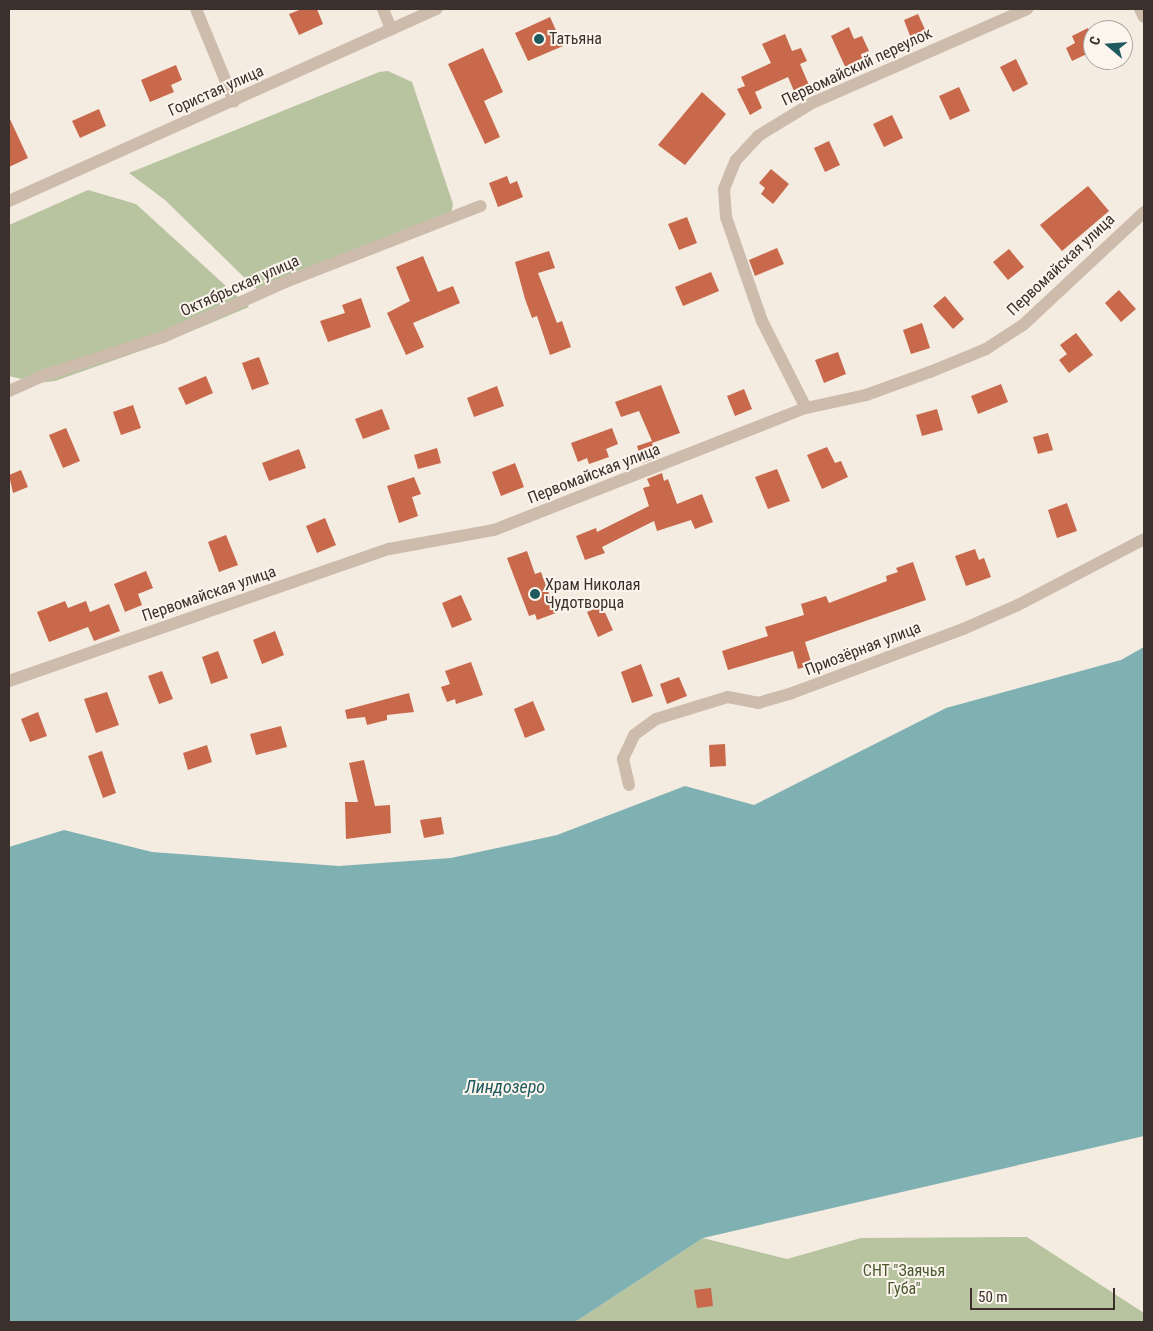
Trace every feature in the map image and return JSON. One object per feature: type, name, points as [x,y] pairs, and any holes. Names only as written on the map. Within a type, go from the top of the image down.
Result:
[{"type":"street","points":[[196,9],[234,101]]},
{"type":"street","points":[[383,9],[391,29]]},
{"type":"street","name":"Гористая улица","points":[[9,201],[437,9]]},
{"type":"street","name":"Первомайский переулок","points":[[806,408],[762,321],[726,217],[724,189],[736,160],[758,136],[812,103],[1027,9]]},
{"type":"street","points":[[1140,9],[1144,17]]},
{"type":"street","name":"Октябрьская улица","points":[[9,391],[163,337],[283,283],[482,206]]},
{"type":"street","name":"Первомайская улица","points":[[9,681],[389,549],[494,530],[806,408],[866,395],[986,349],[1023,325],[1144,212]]},
{"type":"street","name":"Приозёрная улица","points":[[629,785],[624,759],[634,735],[656,719],[728,697],[758,703],[792,693],[963,630],[1018,605],[1144,540]]},
{"type":"green space","points":[[388,71],[412,82],[453,204],[451,214],[271,294],[254,287],[165,200],[129,173],[379,72]]},
{"type":"green space","points":[[88,190],[136,204],[249,307],[163,343],[55,381],[39,383],[9,376],[9,225]]},
{"type":"green space","name":"СНТ \"Заячья Губа\"","points":[[1027,1237],[1144,1313],[1144,1322],[575,1322],[703,1238],[787,1259],[861,1238]]},
{"type":"water","name":"Линдозеро","points":[[1144,647],[1144,1136],[703,1238],[575,1322],[9,1322],[9,847],[64,830],[152,852],[339,866],[451,858],[557,835],[685,786],[754,805],[946,708],[1121,660]]},
{"type":"building","points":[[302,9],[317,9],[323,24],[299,35],[289,14]]},
{"type":"building","points":[[918,14],[927,34],[912,41],[904,20]]},
{"type":"building","name":"Татьяна","points":[[550,17],[563,46],[528,61],[515,33]]},
{"type":"building","points":[[849,27],[854,39],[862,36],[869,51],[861,54],[866,64],[848,73],[831,36]]},
{"type":"building","points":[[1083,30],[1083,56],[1072,61],[1066,48],[1075,43],[1072,36]]},
{"type":"building","points":[[785,34],[792,51],[801,48],[807,61],[800,64],[809,85],[794,91],[788,77],[755,92],[762,108],[750,115],[737,89],[745,86],[741,77],[771,63],[762,44]]},
{"type":"building","points":[[483,48],[503,92],[484,101],[500,137],[485,144],[448,64]]},
{"type":"building","points":[[1016,59],[1028,84],[1013,92],[1000,67]]},
{"type":"building","points":[[176,65],[182,80],[171,85],[174,92],[150,102],[141,80]]},
{"type":"building","points":[[959,87],[970,111],[950,120],[939,96]]},
{"type":"building","points":[[702,92],[726,114],[685,165],[658,145]]},
{"type":"building","points":[[99,109],[106,126],[80,138],[72,121]]},
{"type":"building","points":[[892,115],[903,138],[884,147],[873,124]]},
{"type":"building","points":[[9,117],[28,158],[9,167]]},
{"type":"building","points":[[829,141],[840,165],[825,172],[814,148]]},
{"type":"building","points":[[771,169],[789,184],[773,204],[761,194],[765,188],[759,183]]},
{"type":"building","points":[[507,176],[510,184],[517,181],[523,197],[498,207],[489,183]]},
{"type":"building","points":[[1088,186],[1109,211],[1062,251],[1040,225]]},
{"type":"building","points":[[687,217],[697,243],[679,250],[668,224]]},
{"type":"building","points":[[777,248],[784,264],[755,276],[749,260]]},
{"type":"building","points":[[1009,249],[1024,267],[1008,280],[993,262]]},
{"type":"building","points":[[549,251],[555,268],[538,273],[557,323],[562,321],[571,347],[550,355],[537,316],[532,318],[515,262]]},
{"type":"building","points":[[423,256],[438,292],[453,286],[460,303],[413,323],[424,347],[406,355],[387,313],[410,301],[396,267]]},
{"type":"building","points":[[711,272],[719,291],[683,306],[675,287]]},
{"type":"building","points":[[1119,290],[1136,309],[1121,322],[1105,303]]},
{"type":"building","points":[[945,296],[964,319],[953,329],[933,306]]},
{"type":"building","points":[[361,298],[371,327],[328,342],[320,321],[345,313],[342,305]]},
{"type":"building","points":[[922,323],[930,348],[911,354],[903,330]]},
{"type":"building","points":[[1076,333],[1093,355],[1069,373],[1059,360],[1067,354],[1060,345]]},
{"type":"building","points":[[838,352],[846,374],[824,383],[815,360]]},
{"type":"building","points":[[259,357],[269,384],[252,390],[242,363]]},
{"type":"building","points":[[206,376],[213,393],[186,405],[178,388]]},
{"type":"building","points":[[1001,384],[1008,402],[978,414],[971,396]]},
{"type":"building","points":[[661,385],[680,433],[652,443],[657,458],[642,463],[637,446],[652,441],[639,411],[621,417],[615,402]]},
{"type":"building","points":[[497,386],[504,406],[474,417],[467,398]]},
{"type":"building","points":[[744,389],[752,409],[735,416],[727,396]]},
{"type":"building","points":[[133,405],[141,428],[121,435],[113,412]]},
{"type":"building","points":[[382,409],[390,429],[363,439],[355,419]]},
{"type":"building","points":[[937,409],[943,430],[922,436],[916,415]]},
{"type":"building","points":[[66,428],[80,461],[63,468],[49,435]]},
{"type":"building","points":[[612,428],[618,444],[606,449],[609,457],[589,464],[587,458],[578,462],[571,443]]},
{"type":"building","points":[[1048,433],[1053,450],[1038,454],[1033,437]]},
{"type":"building","points":[[827,447],[835,463],[841,461],[848,477],[822,489],[807,455]]},
{"type":"building","points":[[437,448],[441,463],[418,469],[414,455]]},
{"type":"building","points":[[299,449],[306,468],[269,481],[262,463]]},
{"type":"building","points":[[515,463],[524,487],[501,496],[492,472]]},
{"type":"building","points":[[777,469],[790,501],[768,509],[755,477]]},
{"type":"building","points":[[21,470],[28,487],[13,493],[9,475]]},
{"type":"building","points":[[662,473],[664,481],[668,479],[677,504],[702,494],[713,522],[695,529],[691,520],[657,531],[654,521],[602,547],[605,553],[585,560],[576,536],[596,528],[597,532],[649,506],[643,488],[650,486],[647,479]]},
{"type":"building","points":[[414,477],[421,494],[412,497],[418,516],[399,523],[387,486]]},
{"type":"building","points":[[1067,503],[1077,531],[1057,538],[1048,510]]},
{"type":"building","points":[[325,518],[336,545],[317,553],[306,526]]},
{"type":"building","points":[[226,535],[238,565],[219,572],[208,542]]},
{"type":"building","points":[[975,549],[979,560],[984,558],[991,577],[966,586],[955,556]]},
{"type":"building","name":"Храм Николая Чудотворца","points":[[527,551],[535,574],[541,572],[556,613],[537,620],[535,614],[529,616],[507,558]]},
{"type":"building","points":[[913,562],[926,600],[805,642],[812,665],[798,669],[793,651],[728,670],[722,651],[768,636],[765,627],[804,615],[801,604],[826,596],[829,603],[887,581],[886,576],[898,572],[896,568]]},
{"type":"building","points":[[146,571],[153,588],[138,594],[142,605],[125,612],[114,584]]},
{"type":"building","points":[[461,595],[472,620],[452,628],[442,603]]},
{"type":"building","points":[[65,601],[68,608],[86,601],[90,612],[109,604],[120,631],[94,641],[88,627],[49,642],[37,612]]},
{"type":"building","points":[[602,606],[613,630],[598,637],[587,612]]},
{"type":"building","points":[[275,631],[284,655],[262,664],[253,640]]},
{"type":"building","points":[[218,651],[228,678],[211,684],[202,657]]},
{"type":"building","points":[[471,662],[483,695],[456,704],[455,699],[447,702],[441,687],[450,684],[445,671]]},
{"type":"building","points":[[641,664],[653,696],[632,703],[621,672]]},
{"type":"building","points":[[162,671],[173,699],[159,704],[148,676]]},
{"type":"building","points":[[679,677],[687,696],[667,704],[660,684]]},
{"type":"building","points":[[107,692],[119,725],[96,733],[84,699]]},
{"type":"building","points":[[409,693],[414,712],[387,715],[387,720],[367,725],[365,717],[347,719],[345,710]]},
{"type":"building","points":[[533,701],[545,730],[525,738],[514,709]]},
{"type":"building","points":[[38,712],[47,736],[30,742],[21,719]]},
{"type":"building","points":[[281,726],[287,747],[256,755],[250,734]]},
{"type":"building","points":[[725,744],[726,766],[710,767],[709,745]]},
{"type":"building","points":[[207,745],[212,762],[188,770],[183,753]]},
{"type":"building","points":[[102,751],[116,793],[103,798],[88,756]]},
{"type":"building","points":[[364,760],[375,806],[390,805],[391,833],[346,839],[345,802],[358,802],[349,763]]},
{"type":"building","points":[[441,817],[444,834],[424,838],[420,820]]},
{"type":"building","points":[[711,1288],[713,1306],[697,1308],[694,1290]]},
{"type":"place","name":"Татьяна","points":[[539,39]]},
{"type":"place","name":"Храм Николая Чудотворца","points":[[535,594]]}]
